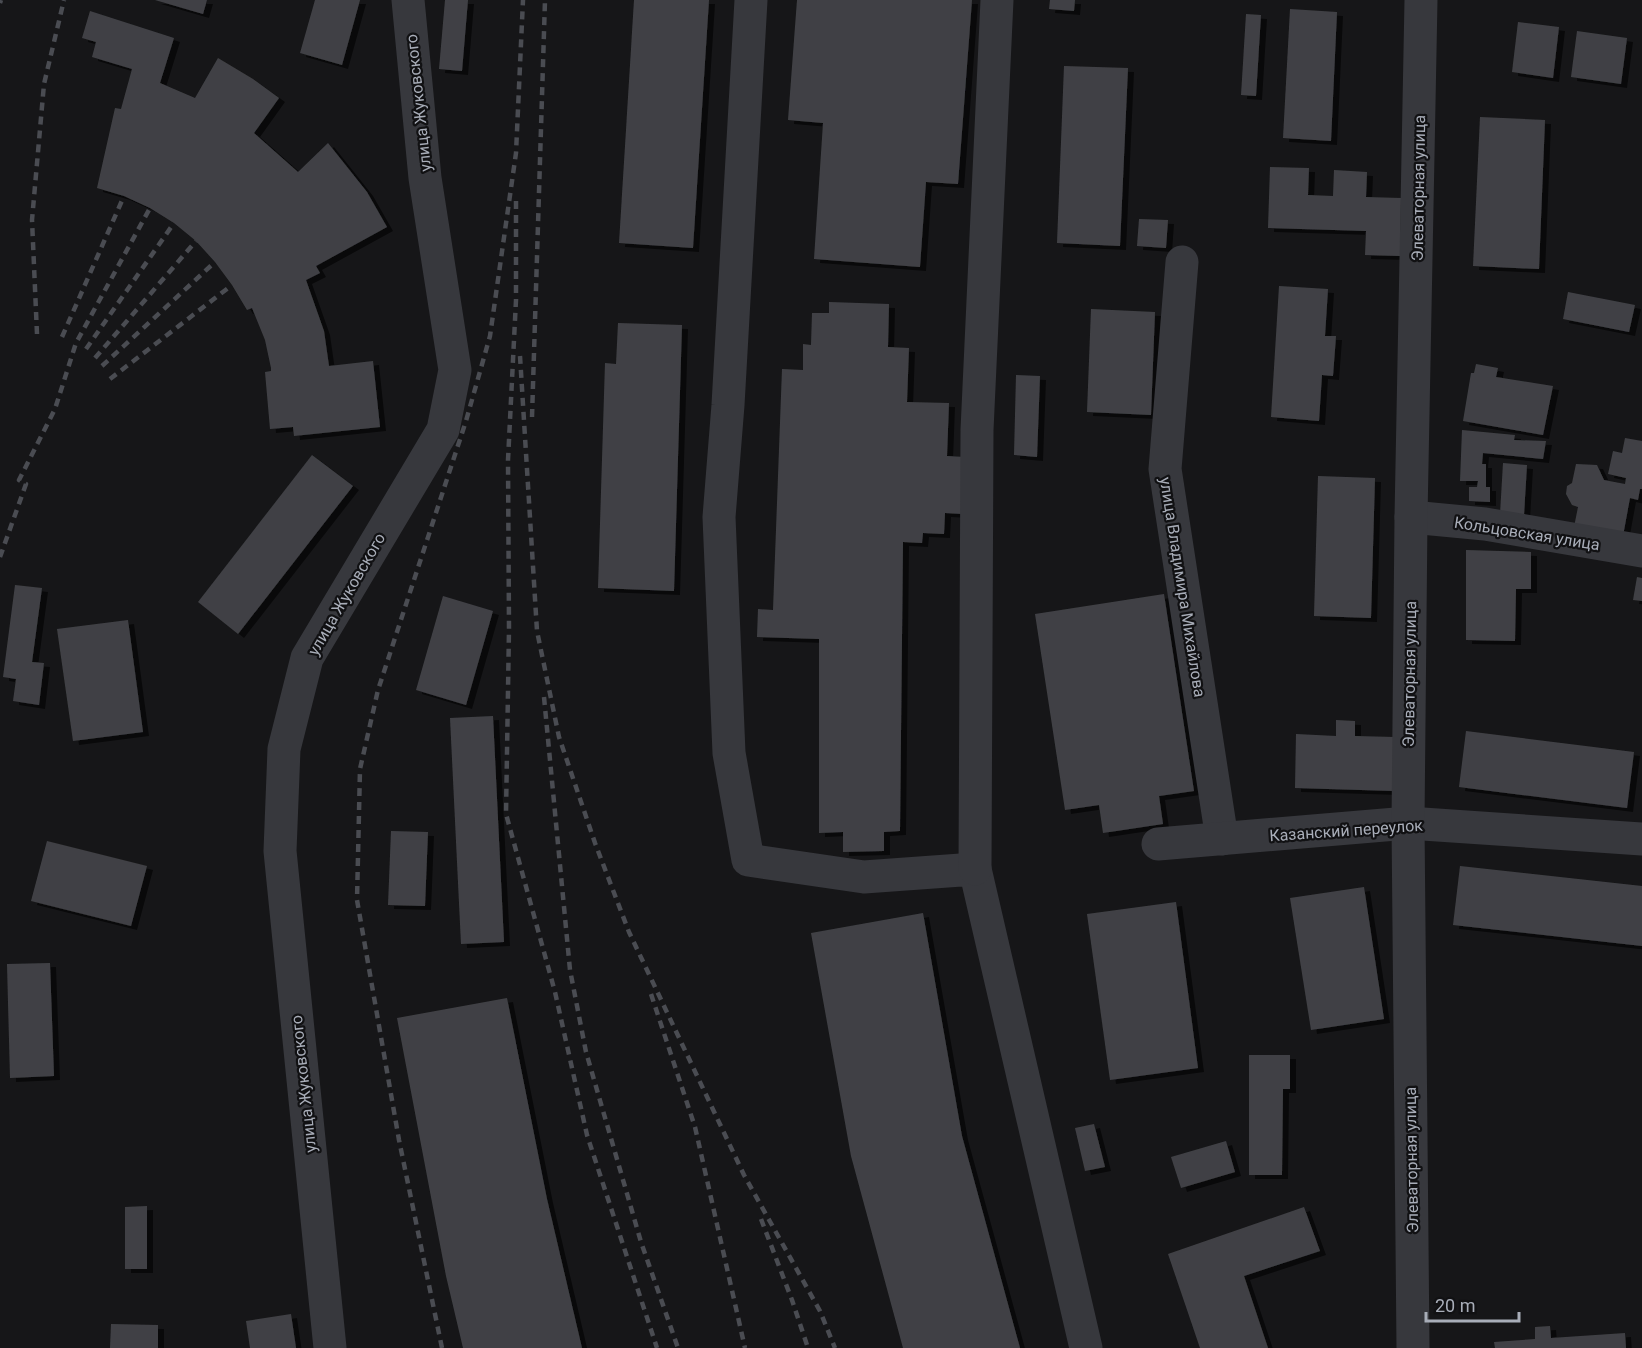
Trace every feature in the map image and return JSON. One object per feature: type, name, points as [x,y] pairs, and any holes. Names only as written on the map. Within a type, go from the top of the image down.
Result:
[{"type":"street","name":"улица Жуковского","points":[[330,1348],[280,851],[284,749],[307,658],[443,430],[455,370],[425,178],[408,0]]},
{"type":"street","points":[[751,0],[729,393],[719,517],[729,753],[748,860],[864,877],[975,869]]},
{"type":"street","points":[[997,0],[977,429],[975,869],[1086,1348]]},
{"type":"street","name":"Элеваторная улица","points":[[1413,1348],[1408,824],[1411,517],[1421,0]]},
{"type":"street","name":"улица Владимира Михайлова","points":[[1182,262],[1165,469],[1222,839]]},
{"type":"street","name":"Кольцовская улица","points":[[1411,517],[1485,524],[1642,551]]},
{"type":"street","name":"Казанский переулок","points":[[1158,844],[1408,824],[1642,839]]},
{"type":"building","points":[[155,0],[207,0],[203,14]]},
{"type":"building","points":[[315,0],[360,0],[342,65],[300,53]]},
{"type":"building","points":[[445,0],[468,0],[462,71],[439,69]]},
{"type":"building","points":[[634,0],[709,0],[693,248],[619,243]]},
{"type":"building","points":[[797,0],[972,0],[958,184],[926,182],[920,267],[814,259],[823,123],[788,120]]},
{"type":"building","points":[[1050,0],[1075,0],[1074,11],[1049,9]]},
{"type":"building","points":[[1290,9],[1337,12],[1331,141],[1283,138]]},
{"type":"building","points":[[90,11],[174,38],[160,83],[195,98],[218,58],[253,79],[279,98],[254,133],[298,172],[328,143],[367,192],[387,227],[316,266],[320,273],[306,280],[324,331],[329,366],[373,361],[380,427],[294,436],[293,427],[270,429],[265,372],[271,371],[271,368],[265,340],[252,308],[247,310],[215,262],[196,241],[174,223],[124,196],[97,188],[115,108],[121,109],[132,69],[92,57],[96,42],[82,38]]},
{"type":"building","points":[[1246,14],[1261,15],[1256,96],[1241,95]]},
{"type":"building","points":[[1518,22],[1559,27],[1553,78],[1512,72]]},
{"type":"building","points":[[1577,31],[1627,38],[1621,84],[1571,77]]},
{"type":"building","points":[[1064,66],[1128,68],[1120,246],[1057,243]]},
{"type":"building","points":[[1480,117],[1545,120],[1539,269],[1473,266]]},
{"type":"building","points":[[1270,167],[1309,168],[1308,195],[1333,196],[1334,170],[1367,172],[1366,197],[1401,198],[1400,256],[1365,255],[1366,231],[1268,228]]},
{"type":"building","points":[[1139,219],[1168,220],[1166,248],[1137,246]]},
{"type":"building","points":[[1279,286],[1328,289],[1325,336],[1336,336],[1333,376],[1322,375],[1319,421],[1271,417]]},
{"type":"building","points":[[1568,292],[1635,305],[1629,332],[1563,319]]},
{"type":"building","points":[[829,302],[889,304],[888,347],[909,348],[907,402],[949,403],[947,456],[965,457],[963,514],[945,513],[944,534],[923,533],[922,543],[903,542],[900,831],[884,832],[884,851],[843,852],[843,832],[819,833],[819,639],[757,637],[758,609],[773,610],[782,369],[803,370],[803,344],[811,345],[812,313],[829,313]]},
{"type":"building","points":[[1091,309],[1155,312],[1151,415],[1087,412]]},
{"type":"building","points":[[618,323],[682,325],[674,591],[598,588],[605,363],[616,364]]},
{"type":"building","points":[[1476,364],[1498,368],[1496,377],[1553,386],[1543,435],[1463,421],[1471,373],[1474,373]]},
{"type":"building","points":[[1016,375],[1040,376],[1037,457],[1014,455]]},
{"type":"building","points":[[1462,430],[1515,435],[1514,440],[1546,441],[1543,459],[1483,453],[1482,464],[1486,464],[1486,487],[1490,487],[1490,502],[1469,501],[1469,487],[1477,487],[1478,481],[1460,481]]},
{"type":"building","points":[[1625,438],[1642,441],[1642,489],[1640,489],[1638,500],[1630,498],[1623,536],[1574,527],[1578,507],[1572,505],[1566,494],[1567,486],[1572,483],[1576,464],[1597,465],[1604,480],[1625,484],[1626,478],[1608,474],[1613,451],[1622,453]]},
{"type":"building","points":[[312,455],[353,486],[238,634],[198,602]]},
{"type":"building","points":[[1503,463],[1527,465],[1524,515],[1500,514]]},
{"type":"building","points":[[1318,476],[1375,478],[1371,618],[1314,616]]},
{"type":"building","points":[[1466,550],[1531,552],[1531,589],[1516,589],[1515,641],[1466,640]]},
{"type":"building","points":[[1637,577],[1642,578],[1642,601],[1633,600]]},
{"type":"building","points":[[15,585],[42,588],[32,662],[44,663],[39,705],[13,701],[16,679],[3,677]]},
{"type":"building","points":[[1164,594],[1194,791],[1159,796],[1163,824],[1103,833],[1099,805],[1065,810],[1035,614]]},
{"type":"building","points":[[443,596],[493,611],[466,705],[416,690]]},
{"type":"building","points":[[128,620],[143,732],[73,741],[57,629]]},
{"type":"building","points":[[493,716],[504,942],[461,944],[450,718]]},
{"type":"building","points":[[1336,720],[1355,721],[1355,736],[1395,737],[1394,791],[1295,788],[1296,734],[1336,736]]},
{"type":"building","points":[[1466,731],[1634,752],[1627,808],[1459,787]]},
{"type":"building","points":[[391,831],[428,832],[425,906],[388,905]]},
{"type":"building","points":[[47,841],[147,866],[131,926],[31,901]]},
{"type":"building","points":[[1460,866],[1642,886],[1642,946],[1453,925]]},
{"type":"building","points":[[1364,887],[1384,1019],[1311,1030],[1290,898]]},
{"type":"building","points":[[1176,902],[1198,1068],[1110,1080],[1087,914]]},
{"type":"building","points":[[923,913],[962,1136],[1020,1348],[903,1348],[851,1156],[811,933]]},
{"type":"building","points":[[50,963],[54,1076],[10,1078],[7,964]]},
{"type":"building","points":[[507,998],[547,1199],[582,1348],[463,1348],[446,1276],[397,1018]]},
{"type":"building","points":[[1249,1055],[1290,1055],[1290,1089],[1283,1089],[1282,1175],[1249,1175]]},
{"type":"building","points":[[1094,1124],[1105,1167],[1085,1171],[1075,1128]]},
{"type":"building","points":[[1226,1141],[1235,1172],[1181,1188],[1171,1157]]},
{"type":"building","points":[[147,1206],[147,1269],[125,1269],[125,1207]]},
{"type":"building","points":[[1304,1207],[1320,1251],[1244,1276],[1268,1348],[1200,1348],[1168,1254]]},
{"type":"building","points":[[291,1314],[296,1348],[250,1348],[246,1321]]},
{"type":"building","points":[[111,1324],[158,1325],[158,1348],[110,1348]]},
{"type":"building","points":[[1550,1326],[1551,1338],[1625,1333],[1626,1348],[1495,1348],[1494,1342],[1535,1339],[1535,1327]]},
{"type":"railway","points":[[37,334],[32,220],[44,84],[64,0]]},
{"type":"railway","points":[[442,1348],[399,1140],[357,900],[360,769],[378,690],[466,421],[490,336],[516,153],[523,0]]},
{"type":"railway","points":[[532,417],[545,0]]},
{"type":"railway","points":[[62,337],[124,196]]},
{"type":"railway","points":[[516,201],[516,300],[508,460],[509,629],[506,814],[555,992],[587,1135],[657,1348]]},
{"type":"railway","points":[[0,557],[26,484],[19,480],[55,409],[76,343],[150,208]]},
{"type":"railway","points":[[86,349],[174,223]]},
{"type":"railway","points":[[95,358],[196,241]]},
{"type":"railway","points":[[102,366],[215,262]]},
{"type":"railway","points":[[110,379],[232,285]]},
{"type":"railway","points":[[520,356],[537,631],[559,737],[595,843],[629,932],[744,1175],[820,1311],[835,1348]]},
{"type":"railway","points":[[544,697],[570,970],[586,1052],[641,1242],[678,1348]]},
{"type":"railway","points":[[651,994],[695,1127],[745,1348]]},
{"type":"railway","points":[[761,1219],[808,1348]]}]
